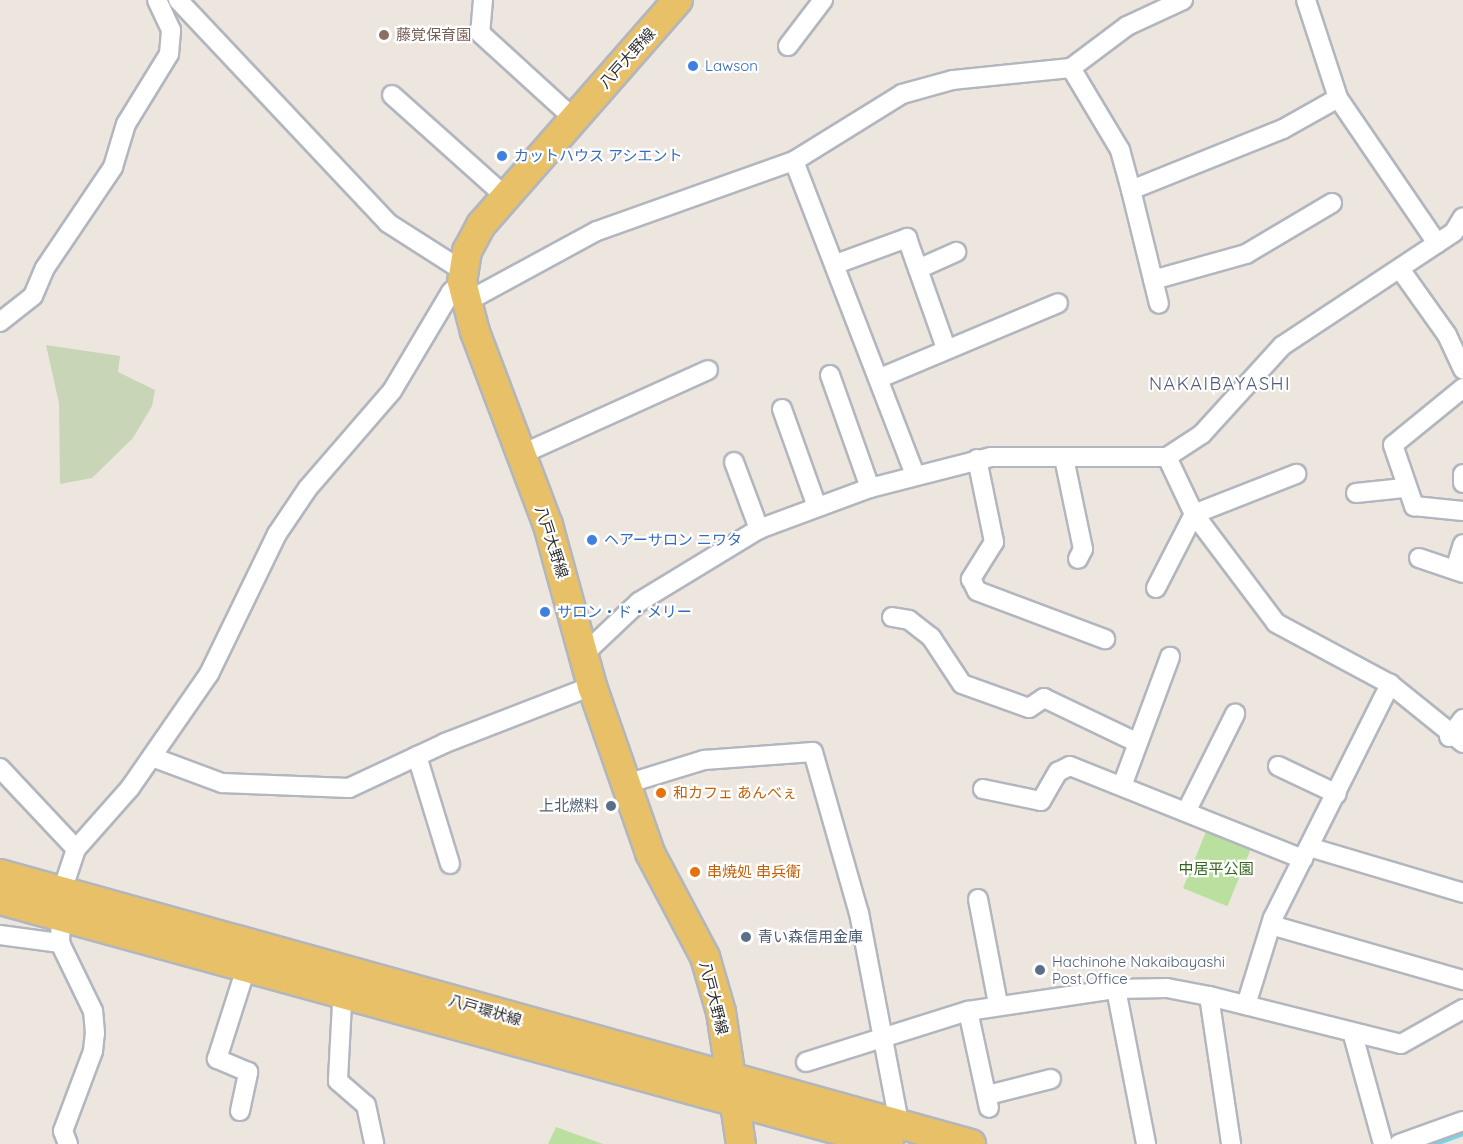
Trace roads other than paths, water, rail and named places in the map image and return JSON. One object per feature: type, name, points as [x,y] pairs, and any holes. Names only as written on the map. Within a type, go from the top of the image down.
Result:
[{"type":"main road","name":"八戸大野線","points":[[678,0],[504,195],[472,239],[464,285],[564,577],[592,686],[650,853],[705,957],[721,1012],[741,1144]]},
{"type":"main road","name":"八戸環状線","points":[[0,874],[60,917],[344,983],[733,1093],[894,1134],[971,1144]]},
{"type":"main road","name":"八戸環状線","points":[[0,900],[246,968],[344,983]]},
{"type":"street","points":[[0,322],[33,296],[45,268],[113,167],[126,124],[169,54],[171,30],[157,0]]},
{"type":"street","points":[[178,0],[388,223],[464,285]]},
{"type":"street","points":[[483,0],[480,33],[573,118]]},
{"type":"street","points":[[788,46],[823,0]]},
{"type":"street","points":[[61,1140],[93,1051],[94,1033],[93,1011],[60,917],[76,849],[152,757],[224,649],[290,514],[392,391],[451,292],[597,231],[794,160],[804,150],[912,91],[953,80],[1071,68],[1127,26],[1183,0]]},
{"type":"street","points":[[1306,0],[1338,98],[1437,243]]},
{"type":"street","points":[[1071,68],[1120,150],[1159,304]]},
{"type":"street","points":[[392,95],[504,195]]},
{"type":"street","points":[[1131,190],[1283,129],[1338,98]]},
{"type":"street","points":[[794,160],[880,378],[915,474]]},
{"type":"street","points":[[1153,280],[1246,254],[1332,203]]},
{"type":"street","points":[[584,654],[639,602],[759,529],[870,488],[977,459],[1167,457],[1202,434],[1282,346],[1437,243],[1463,217]]},
{"type":"street","points":[[836,264],[907,238],[946,348]]},
{"type":"street","points":[[918,268],[956,252]]},
{"type":"street","points":[[1400,269],[1447,335],[1463,369]]},
{"type":"street","points":[[880,378],[939,358],[946,348],[1058,303]]},
{"type":"street","points":[[522,454],[708,370]]},
{"type":"street","points":[[830,375],[870,488]]},
{"type":"street","points":[[1463,388],[1393,445],[1404,488],[1414,506],[1463,511]]},
{"type":"street","points":[[782,409],[817,507]]},
{"type":"street","points":[[1167,457],[1194,514],[1276,623],[1390,684],[1456,740],[1463,719]]},
{"type":"street","points":[[1064,458],[1083,549],[1078,559]]},
{"type":"street","points":[[977,459],[994,542],[972,579],[977,591],[1105,639]]},
{"type":"street","points":[[734,462],[759,529]]},
{"type":"street","points":[[1156,588],[1194,514],[1296,474]]},
{"type":"street","points":[[1463,474],[1463,483]]},
{"type":"street","points":[[1356,493],[1404,488]]},
{"type":"street","points":[[1419,558],[1459,572],[1463,544]]},
{"type":"street","points":[[892,617],[909,621],[931,637],[962,684],[1029,708],[1044,698],[1138,743]]},
{"type":"street","points":[[1122,786],[1170,657]]},
{"type":"street","points":[[1246,1005],[1271,925],[1390,684]]},
{"type":"street","points":[[152,757],[222,783],[338,788],[362,784],[417,756],[592,686]]},
{"type":"street","points":[[1186,812],[1235,714]]},
{"type":"street","points":[[626,784],[704,760],[813,752],[860,913],[883,1041],[894,1134]]},
{"type":"street","points":[[417,756],[450,864]]},
{"type":"street","points":[[983,789],[1041,801],[1058,772],[1070,766],[1186,812],[1306,853],[1463,893]]},
{"type":"street","points":[[1278,766],[1337,794]]},
{"type":"street","points":[[0,768],[76,849]]},
{"type":"street","points":[[978,899],[998,1004]]},
{"type":"street","points":[[0,935],[60,917]]},
{"type":"street","points":[[1271,925],[1463,980]]},
{"type":"street","points":[[240,1111],[248,1072],[217,1059],[246,968]]},
{"type":"street","points":[[344,983],[338,1081],[366,1105],[374,1144]]},
{"type":"street","points":[[806,1062],[883,1041],[968,1011],[998,1004],[1116,988],[1167,988],[1209,996],[1353,1035],[1401,1044],[1463,1009]]},
{"type":"street","points":[[1116,988],[1146,1144]]},
{"type":"street","points":[[1209,996],[1231,1144]]},
{"type":"street","points":[[968,1011],[988,1102],[1051,1079]]},
{"type":"street","points":[[1353,1035],[1383,1144]]},
{"type":"street","points":[[1399,1144],[1463,1121]]},
{"type":"waterway","points":[[1433,1144],[1463,1133]]},
{"type":"place","name":"藤覚保育園","points":[[384,35]]},
{"type":"place","name":"Lawson","points":[[693,66]]},
{"type":"place","name":"カットハウス アシエント","points":[[502,156]]},
{"type":"place","name":"ヘアーサロン ニワタ","points":[[592,540]]},
{"type":"place","name":"サロン・ド・メリー","points":[[545,612]]},
{"type":"place","name":"和カフェ あんべぇ","points":[[661,793]]},
{"type":"place","name":"上北燃料","points":[[611,806]]},
{"type":"place","name":"串焼処 串兵衛","points":[[695,872]]},
{"type":"place","name":"青い森信用金庫","points":[[746,937]]},
{"type":"place","name":"Hachinohe Nakaibayashi Post Office","points":[[1040,970]]},
{"type":"district","name":"NAKAIBAYASHI","points":[[1220,384]]},
{"type":"park label","name":"中居平公園","points":[[1216,869]]}]
